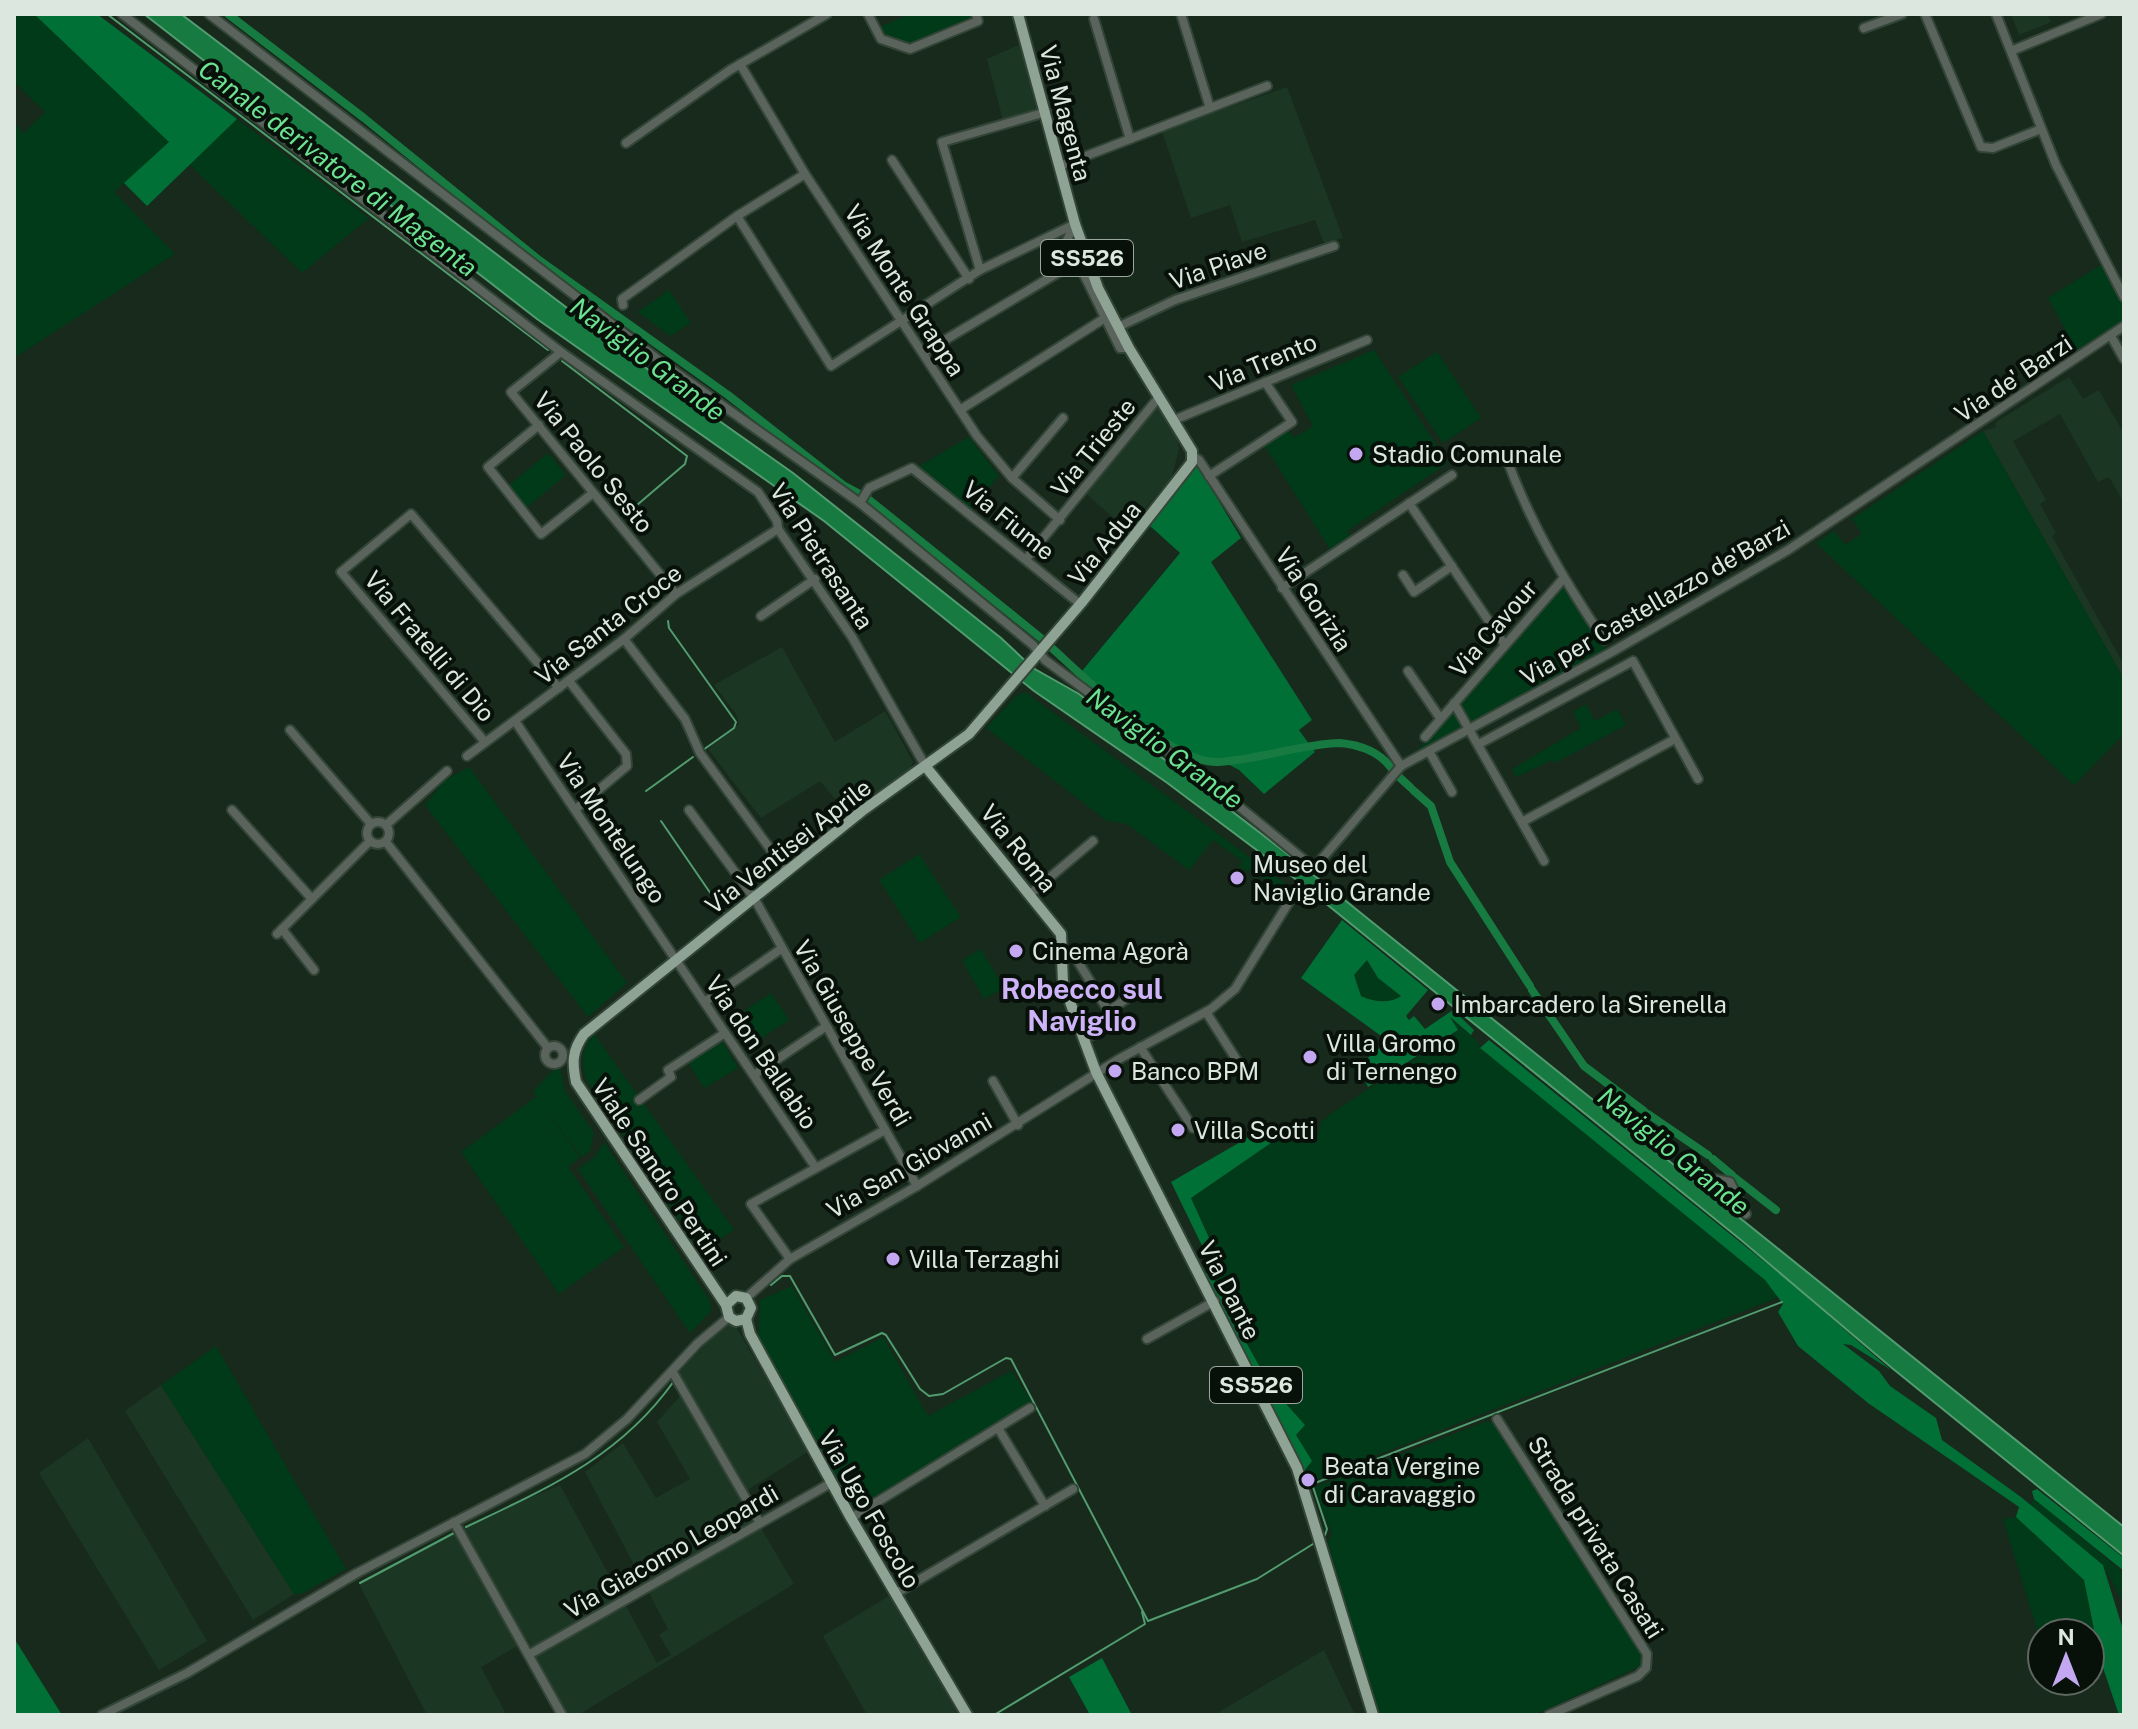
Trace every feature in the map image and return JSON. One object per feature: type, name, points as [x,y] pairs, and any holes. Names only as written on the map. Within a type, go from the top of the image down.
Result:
[{"type":"main road","name":"Via Magenta","points":[[1018,14],[1075,224],[1118,327],[1193,456]]},
{"type":"main road","name":"Via Adua","points":[[947,751],[969,734],[1080,604],[1190,469],[1193,456]]},
{"type":"main road","points":[[926,767],[947,751]]},
{"type":"main road","points":[[942,784],[940,768],[947,751]]},
{"type":"main road","name":"Via Ventisei Aprile","points":[[675,958],[862,811],[926,767]]},
{"type":"main road","name":"Via Roma","points":[[926,767],[1063,939],[1062,955]]},
{"type":"main road","name":"SS526","points":[[1062,955],[1063,983],[1096,1072]]},
{"type":"main road","name":"Viale Sandro Pertini","points":[[675,958],[584,1034],[568,1055],[576,1082],[728,1311]]},
{"type":"main road","name":"Via Dante","points":[[1096,1072],[1215,1301],[1297,1468],[1373,1715]]},
{"type":"main road","points":[[736,1296],[746,1298],[751,1308],[746,1319],[736,1321],[728,1311],[736,1296]]},
{"type":"main road","name":"Via Ugo Foscolo","points":[[746,1319],[750,1334],[831,1483],[967,1715]]},
{"type":"street","name":"Via Pietrasanta","points":[[122,14],[561,352],[758,492],[777,521],[778,529],[815,579],[926,767]]},
{"type":"street","points":[[209,14],[660,361],[863,499],[1036,656],[1208,781],[1314,868],[1401,766]]},
{"type":"street","points":[[626,143],[740,64],[827,14]]},
{"type":"street","points":[[868,14],[881,39],[910,49],[978,21],[976,14]]},
{"type":"street","points":[[1181,14],[1210,108]]},
{"type":"street","points":[[1925,14],[1981,147],[1993,148],[2041,129]]},
{"type":"street","points":[[1996,14],[2056,165],[2123,291]]},
{"type":"street","points":[[2011,51],[2101,14]]},
{"type":"street","points":[[1864,28],[1897,15]]},
{"type":"street","points":[[1094,19],[1130,139]]},
{"type":"street","name":"Via Monte Grappa","points":[[740,64],[805,174],[960,410],[1012,478],[1060,520]]},
{"type":"street","points":[[1060,166],[1267,86]]},
{"type":"street","points":[[980,270],[942,142],[1046,112]]},
{"type":"street","points":[[892,160],[969,279]]},
{"type":"street","points":[[623,305],[622,299],[737,216],[805,174]]},
{"type":"street","points":[[737,216],[831,366],[904,322],[980,270],[1075,224]]},
{"type":"street","points":[[1054,234],[1067,240],[1075,224]]},
{"type":"street","name":"Via Magenta","points":[[1067,240],[1120,348],[1129,348]]},
{"type":"street","name":"Via Piave","points":[[1118,327],[1175,300],[1334,246]]},
{"type":"street","points":[[923,353],[1076,262]]},
{"type":"street","points":[[960,410],[1105,318]]},
{"type":"street","name":"Via de' Barzi","points":[[1924,462],[2124,326]]},
{"type":"street","points":[[2111,336],[2124,359]]},
{"type":"street","name":"Via Trento","points":[[1174,420],[1367,340]]},
{"type":"street","name":"Via Paolo Sesto","points":[[561,352],[511,392],[676,594]]},
{"type":"street","points":[[1209,476],[1292,422],[1265,382]]},
{"type":"street","name":"Via Trieste","points":[[1026,559],[1159,397]]},
{"type":"street","points":[[1012,478],[1063,418]]},
{"type":"street","points":[[539,425],[488,467],[541,534],[593,493]]},
{"type":"street","name":"Via Gorizia","points":[[1193,456],[1401,766]]},
{"type":"street","points":[[1506,457],[1522,499],[1563,579],[1604,640]]},
{"type":"street","name":"Via per Castellazzo de'Barzi","points":[[1401,766],[1472,730],[1788,550],[1924,462]]},
{"type":"street","name":"Via Fiume","points":[[863,499],[869,488],[912,468],[1080,604]]},
{"type":"street","points":[[1282,588],[1452,475]]},
{"type":"street","points":[[1409,503],[1505,645]]},
{"type":"street","name":"Via Fratelli di Dio","points":[[485,742],[341,572],[411,514],[559,688]]},
{"type":"street","name":"Via Santa Croce","points":[[467,756],[624,639],[676,594],[778,529]]},
{"type":"street","points":[[1403,575],[1414,592],[1452,566]]},
{"type":"street","points":[[761,616],[815,579]]},
{"type":"street","name":"Via Cavour","points":[[1425,737],[1563,579]]},
{"type":"street","points":[[624,639],[685,719],[700,753],[787,872]]},
{"type":"street","points":[[1479,744],[1633,661],[1698,779]]},
{"type":"street","points":[[1408,671],[1440,718]]},
{"type":"street","points":[[569,681],[626,754],[627,766],[577,808]]},
{"type":"street","name":"Via Cavour","points":[[1454,703],[1544,861]]},
{"type":"street","name":"Via Montelungo","points":[[515,721],[577,808],[675,958]]},
{"type":"street","points":[[290,730],[371,824],[386,825],[447,771]]},
{"type":"street","points":[[1522,822],[1675,739]]},
{"type":"street","points":[[913,776],[917,767],[915,747]]},
{"type":"street","points":[[1430,753],[1452,792]]},
{"type":"street","points":[[232,810],[312,899]]},
{"type":"street","name":"Via Giuseppe Verdi","points":[[689,810],[754,898],[917,1186]]},
{"type":"street","points":[[371,824],[367,834],[370,841],[376,844],[386,842]]},
{"type":"street","points":[[386,825],[390,832],[386,842]]},
{"type":"street","points":[[314,970],[280,931],[370,841]]},
{"type":"street","points":[[1030,894],[1093,841]]},
{"type":"street","points":[[386,842],[548,1048]]},
{"type":"street","name":"Via San Giovanni","points":[[746,1298],[790,1259],[1018,1125],[1096,1072],[1206,1012],[1235,989],[1299,886]]},
{"type":"street","points":[[706,1001],[781,949]]},
{"type":"street","points":[[1062,955],[1074,955],[1115,1022],[1085,1039]]},
{"type":"street","name":"Via don Ballabio","points":[[675,958],[816,1168]]},
{"type":"street","points":[[1108,1011],[1143,988]]},
{"type":"street","points":[[1206,1012],[1245,1073]]},
{"type":"street","points":[[754,1075],[825,1027]]},
{"type":"street","points":[[639,1100],[671,1077],[668,1070],[725,1033]]},
{"type":"street","points":[[1140,1047],[1193,1128]]},
{"type":"street","points":[[548,1048],[559,1048],[568,1055],[559,1062],[550,1063],[545,1055],[548,1048]]},
{"type":"street","points":[[993,1081],[1018,1125]]},
{"type":"street","points":[[790,1259],[751,1204],[885,1130]]},
{"type":"street","points":[[1701,1176],[1734,1178],[1746,1214]]},
{"type":"street","points":[[1147,1339],[1215,1301]]},
{"type":"street","points":[[102,1715],[172,1681],[300,1604],[585,1454],[627,1419],[728,1311]]},
{"type":"street","points":[[672,1371],[760,1523]]},
{"type":"street","points":[[851,1518],[1030,1408]]},
{"type":"street","name":"Strada privata Casati","points":[[1497,1419],[1647,1654],[1646,1668],[1638,1676],[1549,1715]]},
{"type":"street","points":[[998,1428],[1045,1506]]},
{"type":"street","name":"Via Giacomo Leopardi","points":[[530,1654],[831,1483]]},
{"type":"street","points":[[895,1594],[1073,1489]]},
{"type":"street","points":[[454,1522],[562,1715]]},
{"type":"shaded area","points":[[14,14],[34,14],[170,142],[114,192],[175,254],[14,358],[14,121],[23,134],[45,112],[14,82]]},
{"type":"shaded area","points":[[34,14],[97,14],[237,119],[147,206],[124,183],[169,142]]},
{"type":"shaded area","points":[[144,14],[181,14],[667,384],[793,473],[1001,638],[1033,668],[1079,694],[1285,852],[2124,1527],[2124,1556],[1298,881],[1166,782],[1034,691],[824,521],[537,319]]},
{"type":"shaded area","points":[[910,14],[973,14],[975,20],[938,36],[912,42],[900,42],[878,28]]},
{"type":"shaded area","points":[[2011,14],[2047,14],[2051,22],[2019,35]]},
{"type":"shaded area","points":[[1021,44],[1038,117],[1005,128],[987,59]]},
{"type":"shaded area","points":[[1287,87],[1343,238],[1324,243],[1315,220],[1242,242],[1230,205],[1191,218],[1162,131]]},
{"type":"shaded area","points":[[237,119],[369,218],[302,273],[189,164]]},
{"type":"shaded area","points":[[2104,263],[2124,299],[2124,319],[2077,351],[2048,298]]},
{"type":"shaded area","points":[[669,290],[691,323],[670,336],[638,312]]},
{"type":"shaded area","name":"Stadio Comunale","points":[[1374,350],[1448,463],[1347,531],[1351,538],[1331,551],[1265,446],[1288,430],[1294,438],[1313,426],[1291,385]]},
{"type":"shaded area","points":[[1437,352],[1481,418],[1443,443],[1398,377]]},
{"type":"shaded area","points":[[2069,377],[2083,399],[2099,390],[2121,429],[2124,428],[2124,503],[2109,477],[2098,482],[2060,414],[2013,441],[2046,500],[2040,504],[2056,533],[2052,536],[2124,665],[2124,679],[1983,431],[1995,428],[1996,422]]},
{"type":"shaded area","points":[[1155,402],[1175,433],[1179,448],[1171,478],[1127,530],[1082,490]]},
{"type":"shaded area","points":[[1983,431],[2124,679],[2124,734],[2074,785],[1816,543],[1834,531],[1845,545],[1862,534],[1852,519]]},
{"type":"shaded area","points":[[969,437],[999,476],[970,511],[916,468]]},
{"type":"shaded area","points":[[548,453],[566,475],[526,508],[508,486]]},
{"type":"shaded area","points":[[1197,465],[1241,538],[1211,562],[1312,720],[1299,730],[1315,752],[1264,794],[1239,770],[1224,762],[1177,750],[1119,705],[1082,671],[1180,553],[1149,525]]},
{"type":"shaded area","points":[[1563,582],[1606,651],[1472,725],[1457,703]]},
{"type":"shaded area","points":[[782,647],[835,742],[885,711],[913,762],[909,772],[847,813],[820,781],[761,818],[708,749],[739,724],[736,714],[714,685]]},
{"type":"shaded area","points":[[1025,692],[1296,891],[1293,897],[1257,875],[1252,867],[1248,872],[1239,866],[1242,861],[1213,840],[1189,870],[1127,824],[1107,821],[986,728],[1016,696]]},
{"type":"shaded area","points":[[1586,704],[1595,721],[1617,709],[1626,725],[1555,763],[1552,760],[1516,777],[1512,769],[1581,728],[1573,712]]},
{"type":"shaded area","points":[[1454,706],[1468,728],[1415,754]]},
{"type":"shaded area","points":[[469,767],[627,983],[588,1017],[425,805],[445,780]]},
{"type":"shaded area","points":[[919,854],[961,917],[920,943],[879,880]]},
{"type":"shaded area","points":[[1342,920],[1428,990],[1406,1016],[1409,1020],[1414,1016],[1425,1029],[1453,1010],[1474,1030],[1471,1035],[1450,1017],[1458,1030],[1368,1087],[1358,1066],[1388,1041],[1301,978]],"holes":[[[1367,960],[1378,978],[1401,996],[1381,1001],[1361,996],[1354,975]]]},
{"type":"shaded area","points":[[981,949],[1004,988],[984,999],[962,960]]},
{"type":"shaded area","points":[[1367,960],[1374,973],[1401,996],[1381,1001],[1361,996],[1354,975]]},
{"type":"shaded area","points":[[771,993],[789,1020],[758,1040],[741,1013]]},
{"type":"shaded area","points":[[1449,1017],[1476,1040],[1480,1048],[1765,1280],[1777,1295],[1774,1299],[1309,1482],[1304,1471],[1311,1461],[1296,1435],[1305,1425],[1271,1387],[1210,1273],[1203,1273],[1199,1266],[1219,1259],[1191,1198],[1278,1138],[1296,1137],[1309,1141],[1317,1137],[1321,1122],[1333,1112],[1458,1031]]},
{"type":"shaded area","points":[[594,1034],[734,1230],[700,1251],[587,1081],[583,1056]]},
{"type":"shaded area","points":[[1489,1040],[1791,1283],[1891,1370],[1851,1345],[1843,1344],[1879,1371],[1890,1386],[1936,1418],[1942,1440],[2021,1497],[2103,1565],[2124,1633],[2124,1715],[2119,1715],[2106,1677],[2106,1617],[2091,1617],[2084,1580],[2016,1517],[2019,1507],[1868,1403],[1798,1346],[1778,1312],[1783,1304],[1765,1280],[1480,1048]]},
{"type":"shaded area","points":[[723,1042],[738,1068],[704,1088],[688,1062]]},
{"type":"shaded area","points":[[560,1068],[565,1091],[594,1133],[590,1151],[582,1157],[539,1102],[580,1157],[568,1167],[624,1247],[559,1294],[461,1152],[536,1097],[533,1092],[552,1071]]},
{"type":"shaded area","points":[[1268,1126],[1278,1138],[1191,1198],[1219,1260],[1209,1260],[1171,1182]]},
{"type":"shaded area","points":[[604,1142],[710,1301],[711,1311],[690,1333],[578,1169],[595,1157]]},
{"type":"shaded area","points":[[1204,1273],[1210,1273],[1238,1317],[1236,1324],[1271,1387],[1305,1425],[1296,1435],[1312,1461],[1304,1471]]},
{"type":"shaded area","points":[[792,1286],[835,1362],[883,1337],[928,1416],[1011,1371],[1032,1402],[854,1510],[758,1341],[760,1300]]},
{"type":"shaded area","points":[[728,1321],[736,1327],[809,1451],[741,1494],[794,1584],[578,1715],[565,1715],[528,1640],[481,1667],[506,1714],[427,1715],[358,1582],[468,1524],[560,1485],[657,1663],[671,1655],[659,1635],[668,1629],[585,1472],[623,1443],[656,1498],[690,1479],[657,1422],[687,1388],[679,1372]]},
{"type":"shaded area","points":[[216,1346],[346,1569],[301,1594],[294,1594],[161,1385]]},
{"type":"shaded area","points":[[161,1385],[294,1594],[253,1620],[125,1411]]},
{"type":"shaded area","points":[[1488,1421],[1496,1425],[1643,1654],[1643,1665],[1534,1715],[1379,1715],[1328,1542],[1332,1535],[1315,1487]]},
{"type":"shaded area","points":[[88,1438],[207,1641],[159,1670],[39,1473]]},
{"type":"shaded area","points":[[2037,1489],[2124,1558],[2124,1571],[2034,1499],[2032,1491]]},
{"type":"shaded area","points":[[2034,1499],[2124,1573],[2124,1604],[2103,1565],[2030,1505]]},
{"type":"shaded area","points":[[2016,1517],[2084,1580],[2091,1617],[2033,1617],[2003,1519]]},
{"type":"shaded area","points":[[889,1596],[959,1715],[867,1715],[823,1636]]},
{"type":"shaded area","points":[[14,1638],[62,1715],[14,1715]]},
{"type":"shaded area","points":[[1324,1650],[1355,1715],[1214,1715]]},
{"type":"shaded area","points":[[1102,1658],[1132,1715],[1090,1715],[1069,1677]]},
{"type":"waterway","name":"Canale derivatore di Magenta","points":[[107,14],[548,350]]},
{"type":"waterway","name":"Naviglio Grande","points":[[228,14],[364,118],[539,260],[728,395],[843,485],[867,498],[1041,638]]},
{"type":"waterway","name":"Canale derivatore di Magenta","points":[[562,361],[687,456],[685,464],[623,517]]},
{"type":"waterway","name":"Canale derivatore di Magenta","points":[[668,621],[669,628],[736,722],[734,728],[703,750]]},
{"type":"waterway","name":"Naviglio Grande","points":[[1052,648],[1130,717],[1154,735],[1199,759],[1233,761],[1340,743],[1369,750],[1392,769]]},
{"type":"waterway","name":"Canale derivatore di Magenta","points":[[646,791],[693,757]]},
{"type":"waterway","points":[[1397,775],[1410,787]]},
{"type":"waterway","points":[[1413,790],[1431,806],[1450,862],[1530,986]]},
{"type":"waterway","name":"Canale derivatore di Magenta","points":[[661,821],[724,913]]},
{"type":"waterway","name":"Canale derivatore di Magenta","points":[[682,962],[732,922]]},
{"type":"waterway","name":"Naviglio Grande","points":[[1532,990],[1584,1066],[1644,1111]]},
{"type":"waterway","name":"Naviglio Grande","points":[[1648,1114],[1708,1155]]},
{"type":"waterway","name":"Naviglio Grande","points":[[1713,1159],[1732,1175]]},
{"type":"waterway","name":"Naviglio Grande","points":[[1735,1178],[1776,1210]]},
{"type":"waterway","name":"Canale derivatore di Magenta","points":[[771,1285],[782,1276],[790,1276],[835,1355],[882,1333],[886,1335],[920,1389],[929,1396],[943,1394],[1006,1358],[1011,1359],[1148,1621],[1257,1579],[1313,1544]]},
{"type":"waterway","points":[[1325,1535],[1327,1529],[1313,1487],[1315,1483],[1782,1302]]},
{"type":"waterway","points":[[466,1527],[554,1484],[606,1450],[653,1407],[674,1381]]},
{"type":"waterway","points":[[360,1583],[454,1533]]},
{"type":"waterway","points":[[994,1715],[1145,1624],[1142,1612]]},
{"type":"place","name":"Stadio Comunale","points":[[1356,454]]},
{"type":"place","name":"Museo del Naviglio Grande","points":[[1237,878]]},
{"type":"place","name":"Cinema Agorà","points":[[1016,951]]},
{"type":"place","name":"Imbarcadero la Sirenella","points":[[1438,1004]]},
{"type":"place","name":"Villa Gromo di Ternengo","points":[[1310,1057]]},
{"type":"place","name":"Banco BPM","points":[[1115,1071]]},
{"type":"place","name":"Villa Scotti","points":[[1178,1130]]},
{"type":"place","name":"Villa Terzaghi","points":[[893,1259]]},
{"type":"place","name":"Beata Vergine di Caravaggio","points":[[1308,1480]]},
{"type":"district","name":"Robecco sul Naviglio","points":[[1082,1004]]}]
